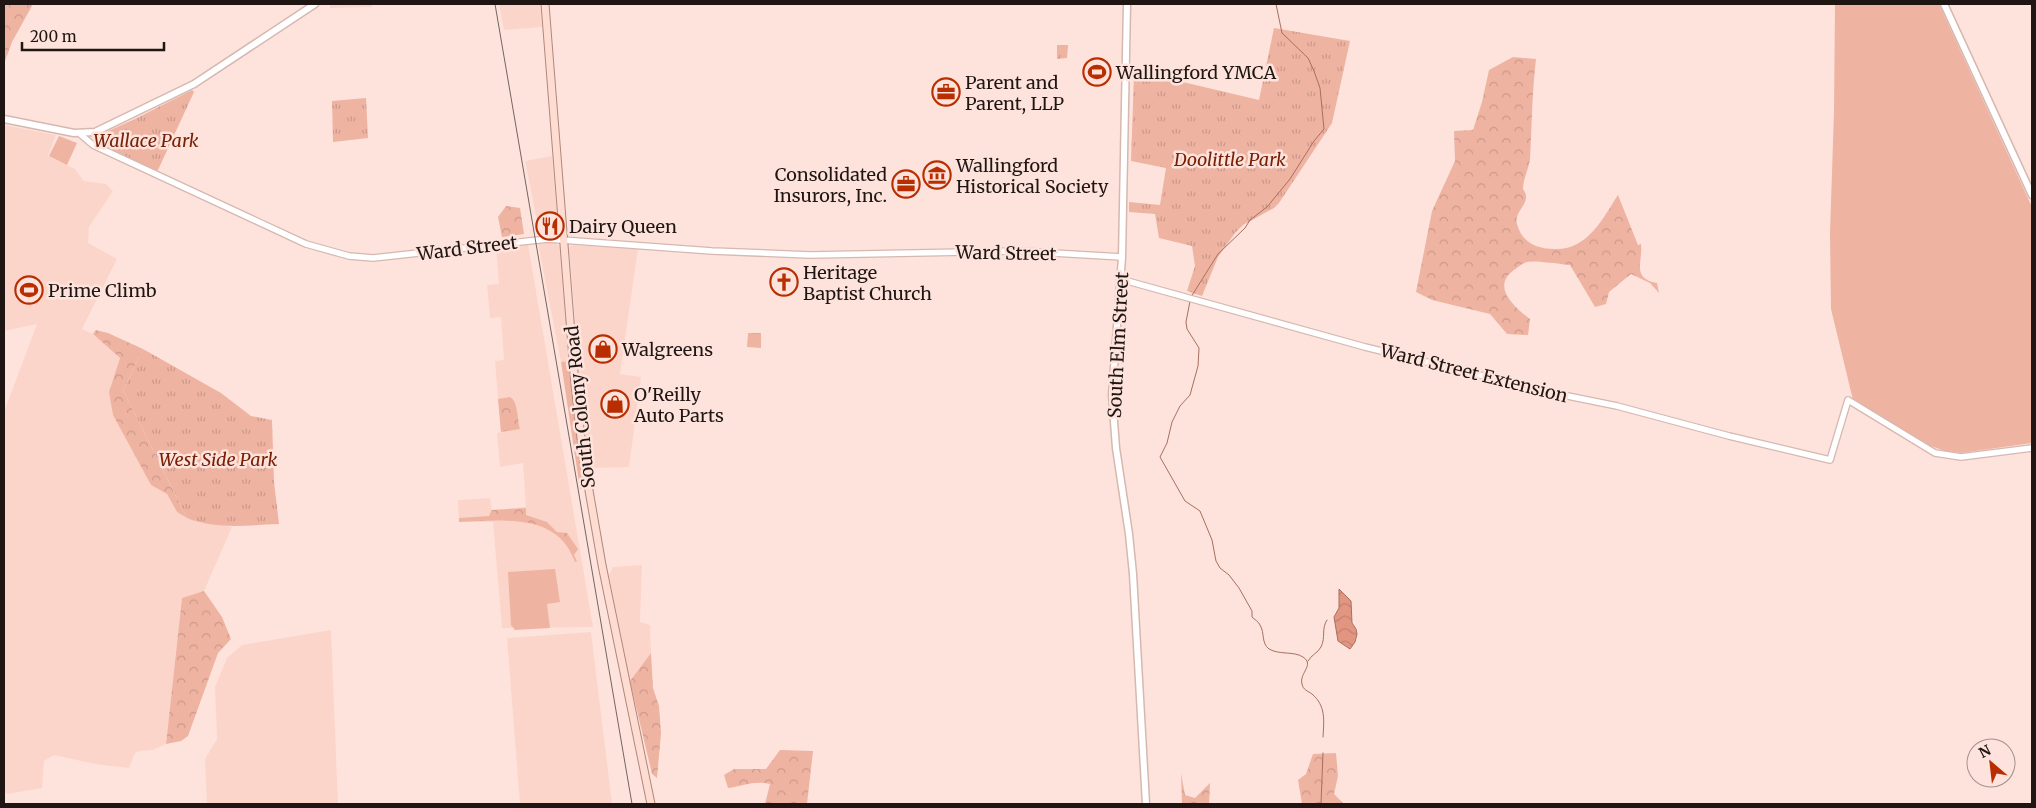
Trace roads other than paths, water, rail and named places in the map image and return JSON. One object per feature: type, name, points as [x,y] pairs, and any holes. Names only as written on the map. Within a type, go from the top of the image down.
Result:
[{"type":"main road","points":[[4,119],[80,134],[95,132],[194,84],[315,4]]},
{"type":"main road","name":"South Colony Road","points":[[545,4],[577,408],[585,472],[600,556],[651,804]]},
{"type":"main road","name":"South Elm Street","points":[[1127,4],[1122,257],[1112,408],[1132,565],[1146,804]]},
{"type":"main road","points":[[1944,4],[2032,195]]},
{"type":"street","name":"Ward Street","points":[[80,134],[93,145],[306,244],[349,256],[373,258],[536,239],[712,251],[810,255],[1019,251],[1122,257]]},
{"type":"street","name":"Ward Street Extension","points":[[1120,279],[1365,347],[1558,394],[1617,406],[1729,436],[1830,460],[1848,400],[1935,453],[1961,457],[2032,448]]},
{"type":"water","points":[[1339,589],[1351,601],[1352,623],[1357,634],[1355,642],[1350,649],[1338,641],[1334,617],[1339,608]]},
{"type":"waterway","points":[[1191,297],[1218,254],[1245,228],[1250,220],[1267,207],[1290,179],[1314,141],[1324,129],[1320,88],[1314,71],[1308,58],[1282,33],[1276,4]]},
{"type":"waterway","points":[[1190,301],[1186,322],[1187,329],[1199,348],[1198,366],[1190,395],[1180,406],[1172,422],[1167,443],[1160,457],[1185,501],[1200,511],[1212,540],[1216,561],[1239,588],[1252,611],[1252,617],[1259,623],[1267,647],[1273,651],[1299,655],[1306,660],[1307,666],[1302,684],[1317,699],[1322,708],[1324,719],[1323,737]]},
{"type":"waterway","points":[[1308,661],[1321,647],[1327,620]]},
{"type":"waterway","points":[[1321,804],[1323,753]]},
{"type":"railway","points":[[495,4],[632,804]]},
{"type":"place","name":"Wallingford YMCA","points":[[1097,72]]},
{"type":"place","name":"Parent and Parent, LLP","points":[[946,92]]},
{"type":"place","name":"Wallingford Historical Society","points":[[937,175]]},
{"type":"place","name":"Consolidated Insurors, Inc.","points":[[906,184]]},
{"type":"place","name":"Dairy Queen","points":[[550,226]]},
{"type":"place","name":"Heritage Baptist Church","points":[[784,282]]},
{"type":"place","name":"Prime Climb","points":[[29,290]]},
{"type":"place","name":"Walgreens","points":[[603,349]]},
{"type":"place","name":"O'Reilly Auto Parts","points":[[615,404]]},
{"type":"park label","name":"Wallace Park","points":[[146,140]]},
{"type":"park label","name":"Doolittle Park","points":[[1230,159]]},
{"type":"park label","name":"West Side Park","points":[[218,459]]}]
